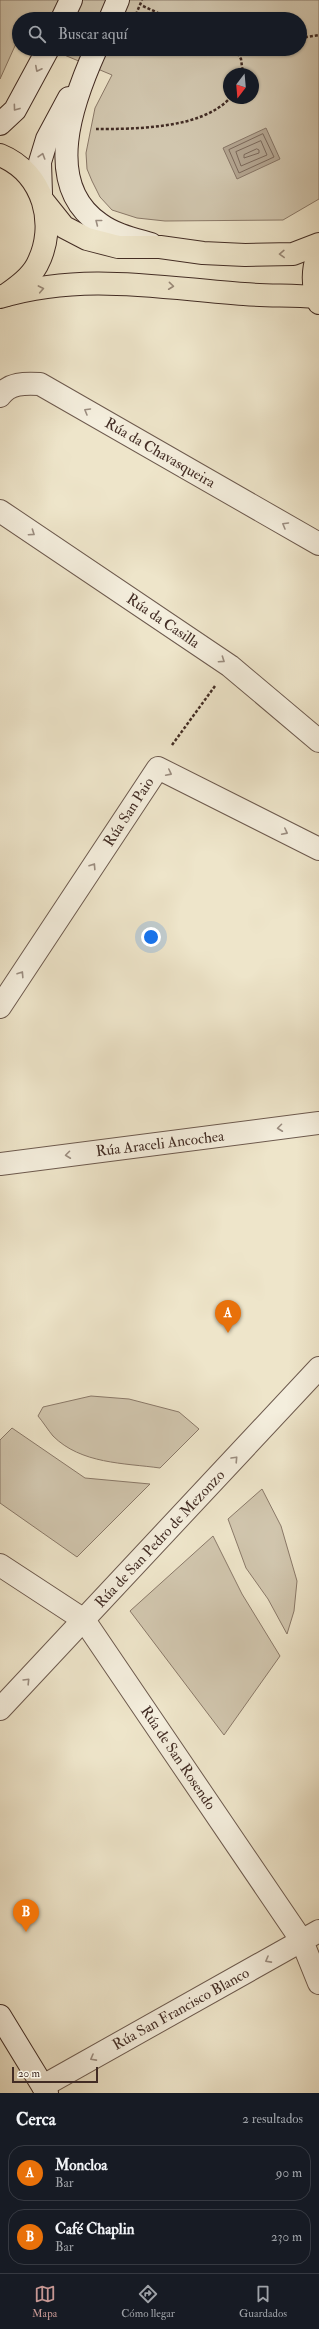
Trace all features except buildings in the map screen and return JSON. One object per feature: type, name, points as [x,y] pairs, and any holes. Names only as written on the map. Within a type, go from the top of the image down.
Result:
[{"type":"highway","points":[[0,155],[11,160],[28,175],[42,198],[64,227],[87,239],[118,247],[160,247],[203,253],[245,255],[293,254],[319,244]]},
{"type":"highway","points":[[2,297],[22,284],[36,267],[45,246],[47,224],[42,198]]},
{"type":"highway","points":[[2,297],[71,283],[157,285],[318,300],[313,279],[316,260],[319,253]]},
{"type":"street","points":[[65,12],[71,0]]},
{"type":"street","points":[[116,12],[126,1]]},
{"type":"street","points":[[0,124],[15,110],[44,56]]},
{"type":"street","points":[[42,198],[40,162],[47,139],[70,105],[93,56]]},
{"type":"street","points":[[70,105],[66,146],[67,168],[73,192],[79,202],[100,224],[126,237],[160,247]]},
{"type":"street","name":"Rúa da Chavasqueira","points":[[0,396],[4,390],[25,382],[40,384],[319,544]]},
{"type":"street","name":"Rúa da Casilla","points":[[0,511],[230,666],[319,740]]},
{"type":"street","name":"Rúa San Paio","points":[[0,1007],[158,768],[319,849]]},
{"type":"street","name":"Rúa Araceli Ancochea","points":[[0,1164],[319,1123]]},
{"type":"street","name":"Rúa de San Pedro de Mezonzo","points":[[0,1709],[319,1368]]},
{"type":"street","name":"Rúa de San Rosendo","points":[[0,1565],[84,1620],[310,1936],[319,1983]]},
{"type":"street","name":"Rúa San Francisco Blanco","points":[[45,2089],[310,1936]]},
{"type":"street","points":[[0,2016],[45,2089]]},
{"type":"path","points":[[137,12],[142,0]]},
{"type":"path","points":[[126,1],[154,12]]},
{"type":"path","points":[[307,37],[319,35]]},
{"type":"path","points":[[240,56],[242,68]]},
{"type":"path","points":[[92,129],[165,126],[215,110],[223,104]]},
{"type":"path","points":[[172,745],[230,666]]},
{"type":"shaded area","points":[[0,0],[319,0],[319,199],[283,220],[165,221],[137,218],[112,210],[100,197],[92,181],[87,169],[86,153],[95,108],[112,75],[67,56],[307,56],[307,12],[12,12],[12,52],[0,79]]},
{"type":"shaded area","points":[[91,1396],[129,1399],[179,1412],[199,1429],[160,1468],[104,1461],[90,1457],[76,1452],[64,1445],[53,1436],[38,1416],[43,1407]]},
{"type":"shaded area","points":[[12,1428],[85,1478],[150,1484],[77,1557],[0,1503],[0,1440]]},
{"type":"shaded area","points":[[262,1489],[281,1526],[297,1581],[294,1611],[287,1634],[268,1599],[246,1568],[228,1519]]},
{"type":"shaded area","points":[[213,1536],[242,1594],[280,1656],[224,1735],[130,1611]]},
{"type":"water","points":[[266,128],[280,159],[237,179],[223,148]]},
{"type":"place","name":"Moncloa","points":[[228,1333]]},
{"type":"place","name":"Café Chaplin","points":[[26,1932]]}]
